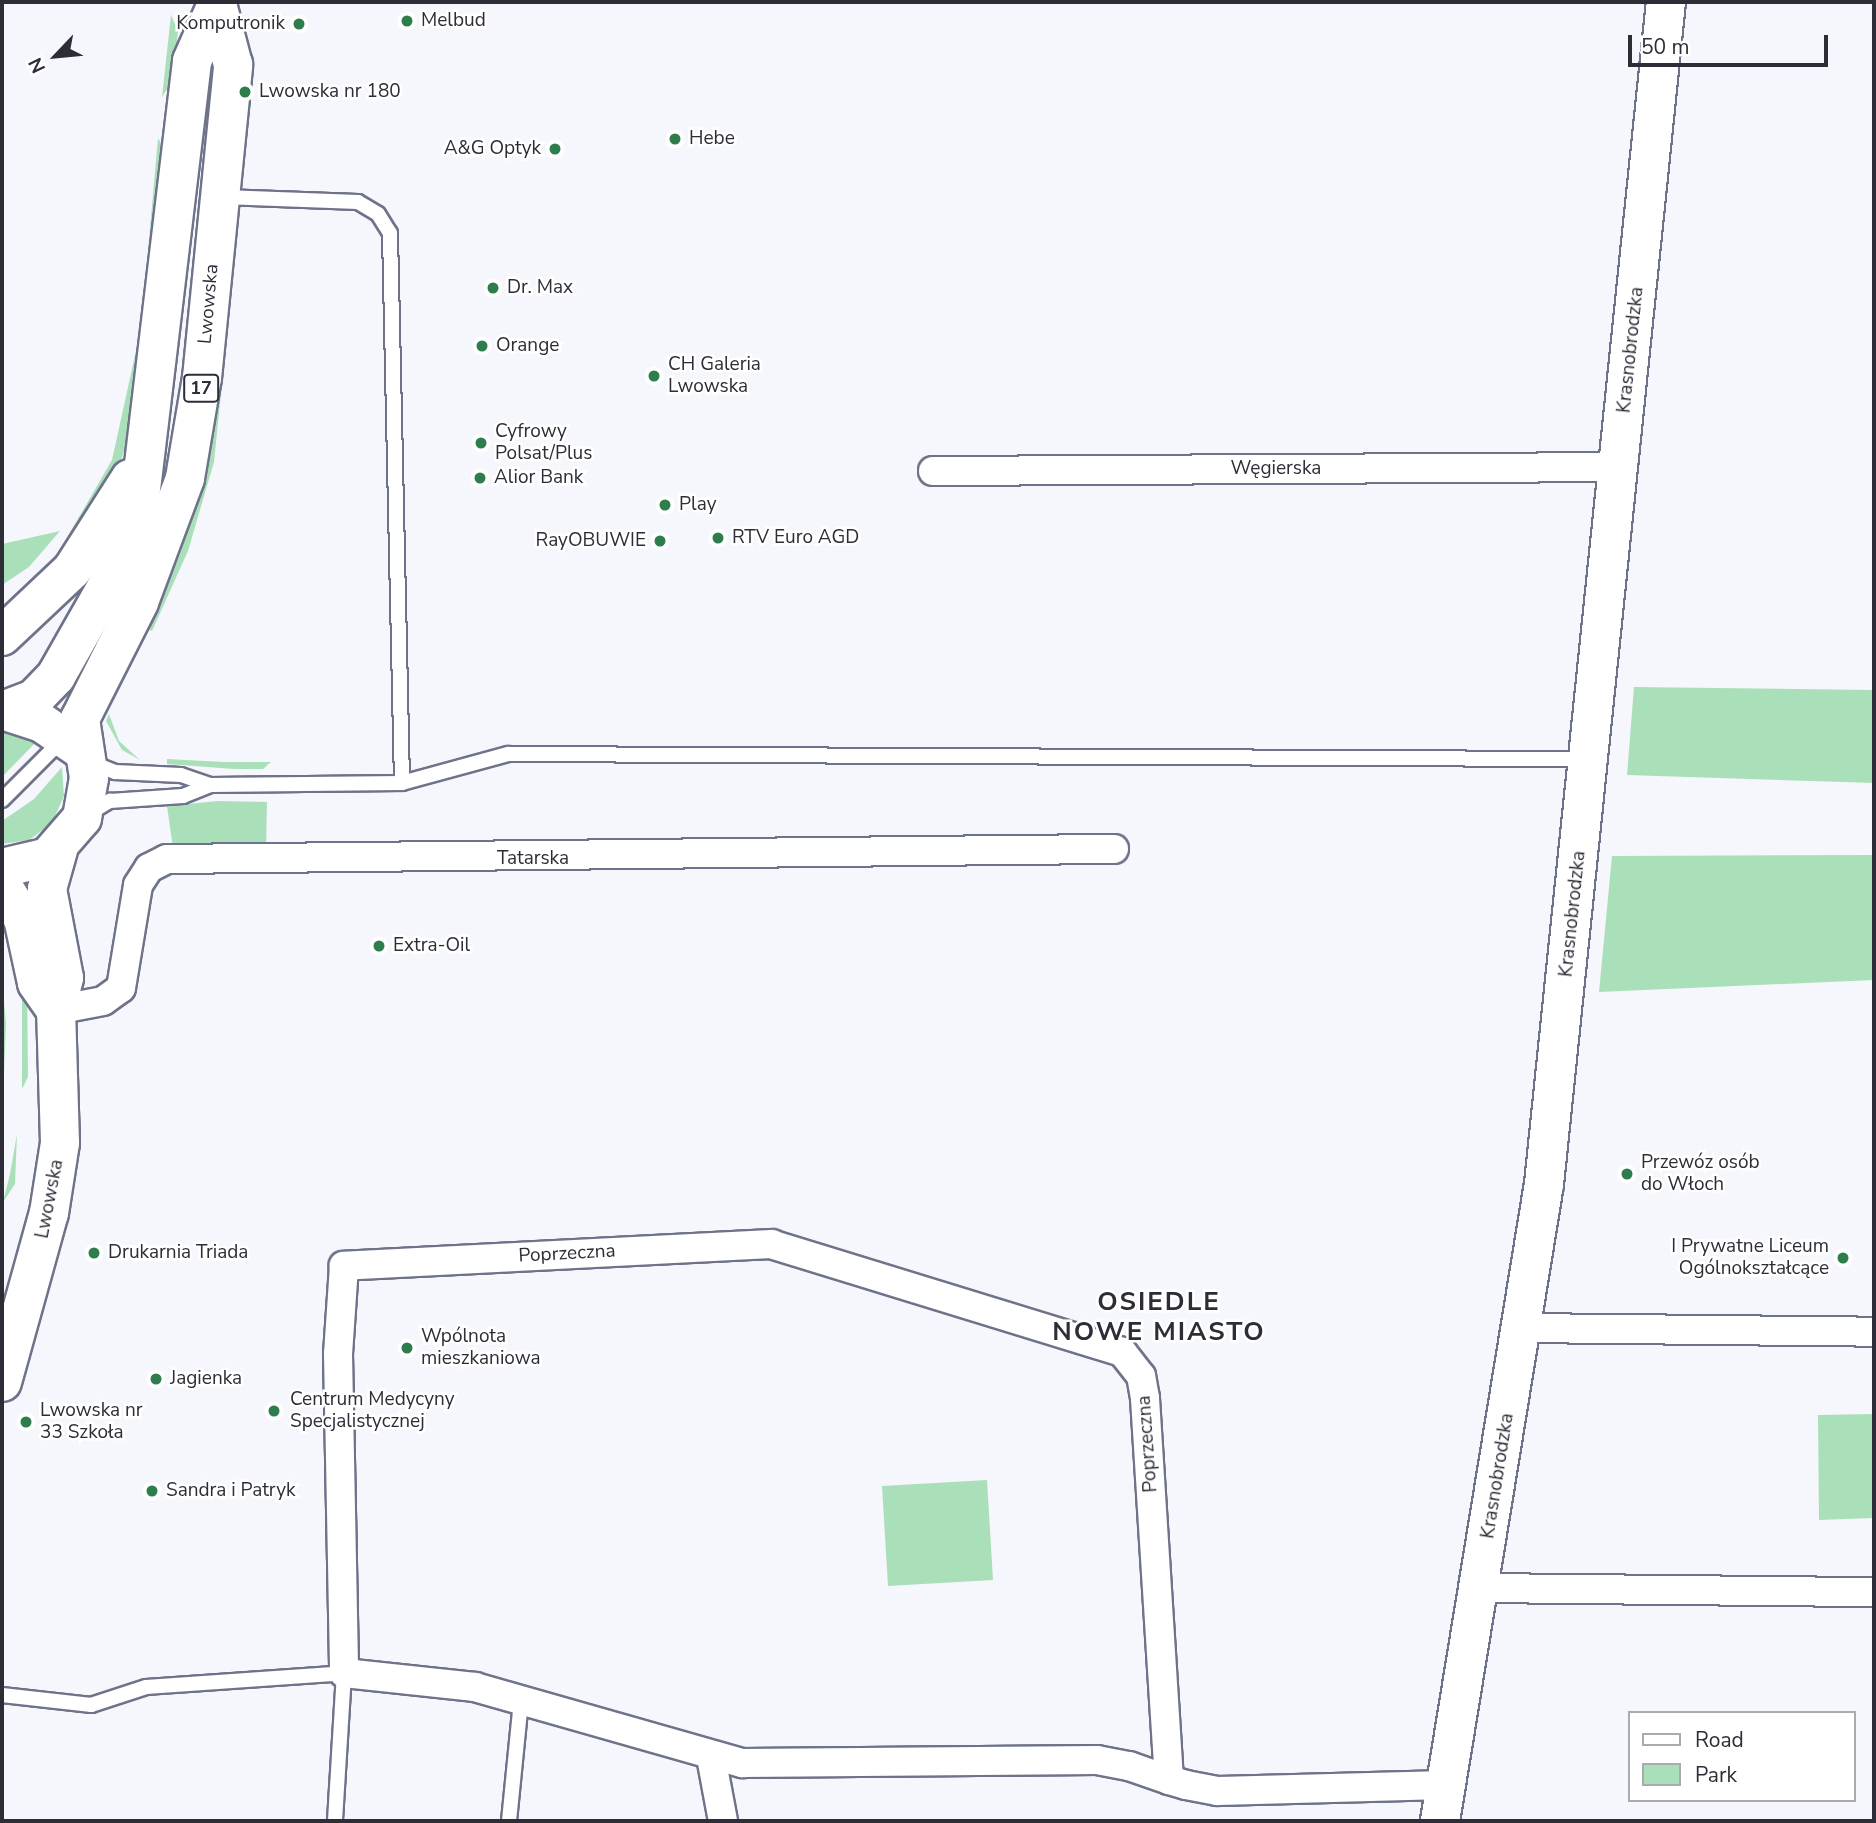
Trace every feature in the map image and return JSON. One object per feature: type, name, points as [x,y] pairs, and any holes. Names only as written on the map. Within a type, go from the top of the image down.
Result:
[{"type":"main road","name":"Krasnobrodzka","points":[[1443,1803],[1544,1184],[1590,759],[1666,2]]},
{"type":"main road","name":"Lwowska","points":[[78,741],[139,602],[185,478],[202,378],[233,65],[217,3]]},
{"type":"main road","name":"Lwowska","points":[[3,710],[46,689],[92,614],[139,506],[144,457],[158,393],[192,61],[217,3]]},
{"type":"main road","points":[[2,636],[72,570],[144,457]]},
{"type":"main road","name":"17","points":[[3,710],[78,741]]},
{"type":"main road","points":[[2,868],[36,862],[58,850],[82,818],[89,788],[78,741]]},
{"type":"main road","name":"Lwowska","points":[[2,1382],[54,1186],[62,1098],[56,1010],[64,978],[47,888],[58,850]]},
{"type":"main road","name":"Lwowska","points":[[2,885],[23,918],[37,983],[56,1010]]},
{"type":"street","name":"Węgierska","points":[[933,471],[1619,467]]},
{"type":"street","name":"Tatarska","points":[[56,1010],[103,1001],[121,988],[138,885],[149,868],[167,859],[1114,849]]},
{"type":"street","name":"Poprzeczna","points":[[344,1673],[338,1354],[344,1266],[784,1245],[1113,1346],[1136,1367],[1145,1398],[1170,1780]]},
{"type":"street","points":[[1521,1328],[1874,1332]]},
{"type":"street","points":[[1480,1588],[1874,1592]]},
{"type":"street","points":[[344,1673],[437,1679],[521,1700],[711,1757],[767,1765],[1097,1760],[1170,1780],[1232,1792],[1443,1803]]},
{"type":"street","points":[[711,1757],[723,1821]]},
{"type":"lane","points":[[219,197],[358,202],[378,214],[390,233],[402,783]]},
{"type":"lane","points":[[2,800],[78,741],[103,769],[173,773],[210,785],[402,783],[508,754],[1590,759]]},
{"type":"lane","points":[[82,818],[110,802],[183,796],[210,785]]},
{"type":"lane","points":[[2,1695],[91,1704],[146,1687],[344,1673],[335,1821]]},
{"type":"lane","points":[[509,1821],[521,1700]]},
{"type":"green space","points":[[171,15],[178,31],[173,80],[162,97]]},
{"type":"green space","points":[[158,138],[164,149],[151,254],[148,251]]},
{"type":"green space","points":[[228,283],[232,286],[214,462],[188,551],[152,631],[147,628],[179,557],[210,454]]},
{"type":"green space","points":[[137,346],[141,353],[126,447],[110,487],[57,569],[57,555],[112,460]]},
{"type":"green space","points":[[60,531],[29,567],[2,585],[2,544]]},
{"type":"green space","points":[[133,654],[109,714],[119,741],[140,760],[122,750],[106,721]]},
{"type":"green space","points":[[1634,687],[1874,690],[1874,783],[1627,775]]},
{"type":"green space","points":[[2,722],[41,737],[2,777]]},
{"type":"green space","points":[[167,759],[271,762],[263,769],[234,769],[167,764]]},
{"type":"green space","points":[[62,767],[64,796],[52,823],[29,840],[2,844],[2,821],[34,799]]},
{"type":"green space","points":[[218,801],[267,802],[266,851],[173,848],[167,806]]},
{"type":"green space","points":[[1874,855],[1874,980],[1599,992],[1612,856]]},
{"type":"green space","points":[[2,982],[6,1023],[3,1097],[2,1097]]},
{"type":"green space","points":[[27,984],[28,1077],[22,1089],[22,985]]},
{"type":"green space","points":[[17,1134],[15,1184],[3,1202],[10,1174]]},
{"type":"green space","points":[[1874,1414],[1874,1518],[1819,1520],[1818,1415]]},
{"type":"green space","points":[[987,1480],[993,1580],[888,1586],[882,1486]]},
{"type":"place","name":"Melbud","points":[[407,21]]},
{"type":"place","name":"Komputronik","points":[[299,24]]},
{"type":"place","name":"Lwowska nr 180","points":[[245,92]]},
{"type":"place","name":"Hebe","points":[[675,139]]},
{"type":"place","name":"A&G Optyk","points":[[555,149]]},
{"type":"place","name":"Dr. Max","points":[[493,288]]},
{"type":"place","name":"Orange","points":[[482,346]]},
{"type":"place","name":"CH Galeria Lwowska","points":[[654,376]]},
{"type":"place","name":"Cyfrowy Polsat/Plus","points":[[481,443]]},
{"type":"place","name":"Alior Bank","points":[[480,478]]},
{"type":"place","name":"Play","points":[[665,505]]},
{"type":"place","name":"RTV Euro AGD","points":[[718,538]]},
{"type":"place","name":"RayOBUWIE","points":[[660,541]]},
{"type":"place","name":"Extra-Oil","points":[[379,946]]},
{"type":"place","name":"Przewóz osób do Włoch","points":[[1627,1174]]},
{"type":"place","name":"Drukarnia Triada","points":[[94,1253]]},
{"type":"place","name":"I Prywatne Liceum Ogólnokształcące","points":[[1843,1258]]},
{"type":"place","name":"Wpólnota mieszkaniowa","points":[[407,1348]]},
{"type":"place","name":"Jagienka","points":[[156,1379]]},
{"type":"place","name":"Centrum Medycyny Specjalistycznej","points":[[274,1411]]},
{"type":"place","name":"Lwowska nr 33 Szkoła","points":[[26,1422]]},
{"type":"place","name":"Sandra i Patryk","points":[[152,1491]]},
{"type":"district","name":"OSIEDLE NOWE MIASTO","points":[[1159,1317]]}]
